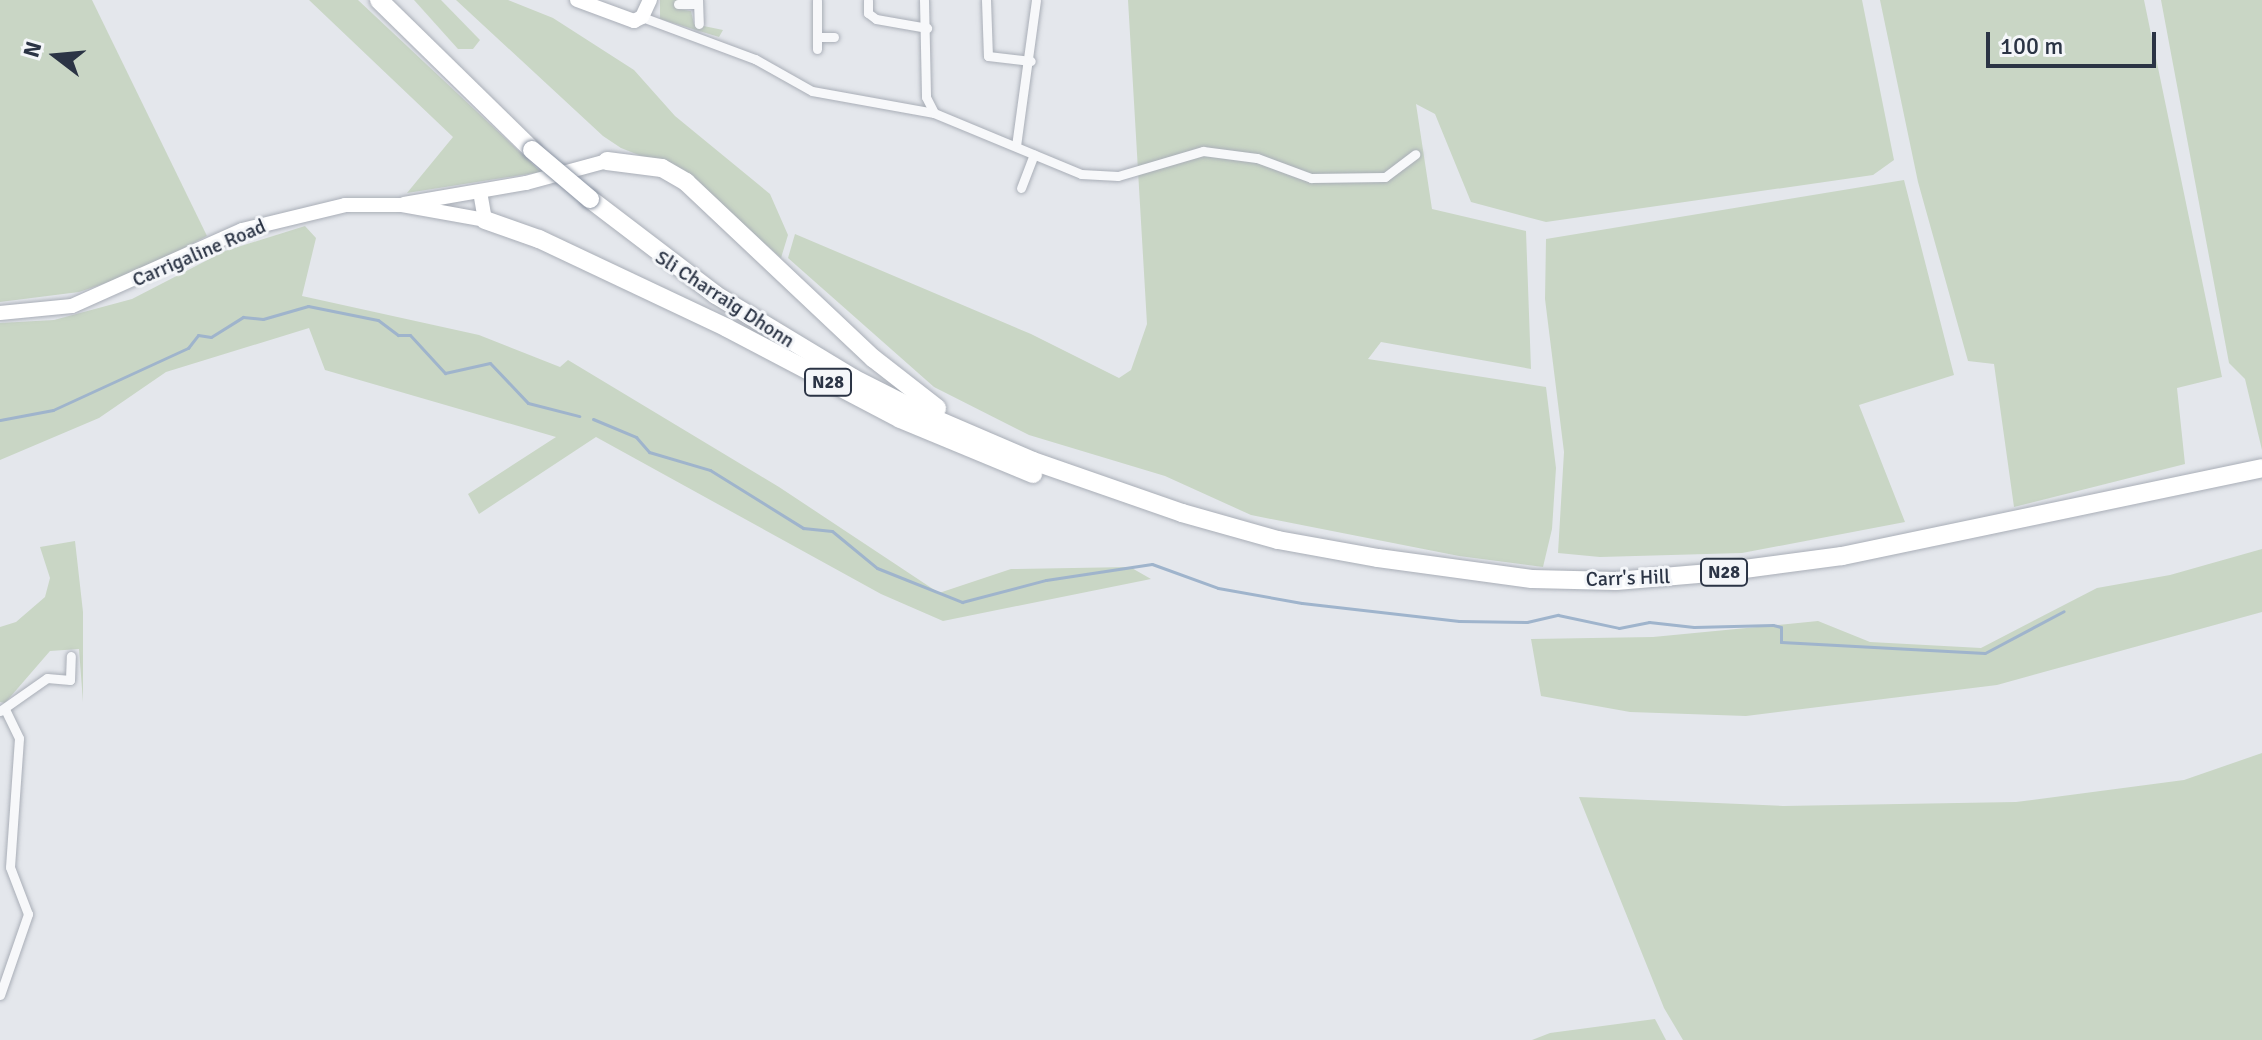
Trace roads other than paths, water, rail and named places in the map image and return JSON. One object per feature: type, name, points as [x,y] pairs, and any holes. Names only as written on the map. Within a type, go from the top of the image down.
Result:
[{"type":"highway","name":"Sli Charraig Dhonn","points":[[379,0],[532,150],[650,249],[716,295],[853,378],[1033,461],[1182,513]]},
{"type":"highway","name":"N28","points":[[607,161],[662,168],[686,182],[929,405],[1182,513]]},
{"type":"highway","name":"N28","points":[[485,220],[640,287],[983,456],[1079,491],[1182,513]]},
{"type":"highway","name":"Carr's Hill","points":[[1182,513],[1278,540],[1378,558],[1532,579],[1616,581],[1842,556],[2262,468]]},
{"type":"main road","points":[[577,0],[621,19],[642,17],[650,0]]},
{"type":"main road","name":"Carrigaline Road","points":[[0,313],[72,306],[242,230],[283,218],[345,205],[402,205],[480,193],[607,161]]},
{"type":"main road","points":[[480,193],[485,220]]},
{"type":"main road","name":"Carrigaline Road","points":[[402,205],[485,220]]},
{"type":"street","points":[[817,0],[817,49]]},
{"type":"street","points":[[868,0],[868,13],[876,19],[927,28]]},
{"type":"street","points":[[924,0],[927,28],[926,97],[934,113]]},
{"type":"street","points":[[986,0],[988,56],[1031,61]]},
{"type":"street","points":[[1016,146],[1031,61],[1036,0]]},
{"type":"street","points":[[678,4],[698,2],[699,24]]},
{"type":"street","points":[[642,17],[755,59],[812,91],[934,113],[1034,154],[1103,177],[1151,169],[1203,151],[1233,152],[1311,178],[1385,177],[1415,154]]},
{"type":"street","points":[[817,37],[834,37]]},
{"type":"street","points":[[1021,188],[1034,154]]},
{"type":"street","points":[[0,995],[28,914],[5,867],[19,738],[3,711],[47,678],[70,680],[71,656]]},
{"type":"waterway","points":[[0,420],[53,410],[188,348],[198,335],[211,337],[243,317],[263,319],[308,306],[378,320],[398,335],[410,335],[445,373],[490,363],[528,403],[579,416]]},
{"type":"waterway","points":[[593,419],[636,437],[649,452],[710,470],[803,528],[832,531],[877,568],[962,602],[1046,580],[1152,564],[1218,588],[1302,603],[1459,621],[1527,622],[1558,615],[1619,628],[1649,622],[1694,627],[1773,625],[1781,627],[1781,642],[1985,653],[2064,611]]}]
